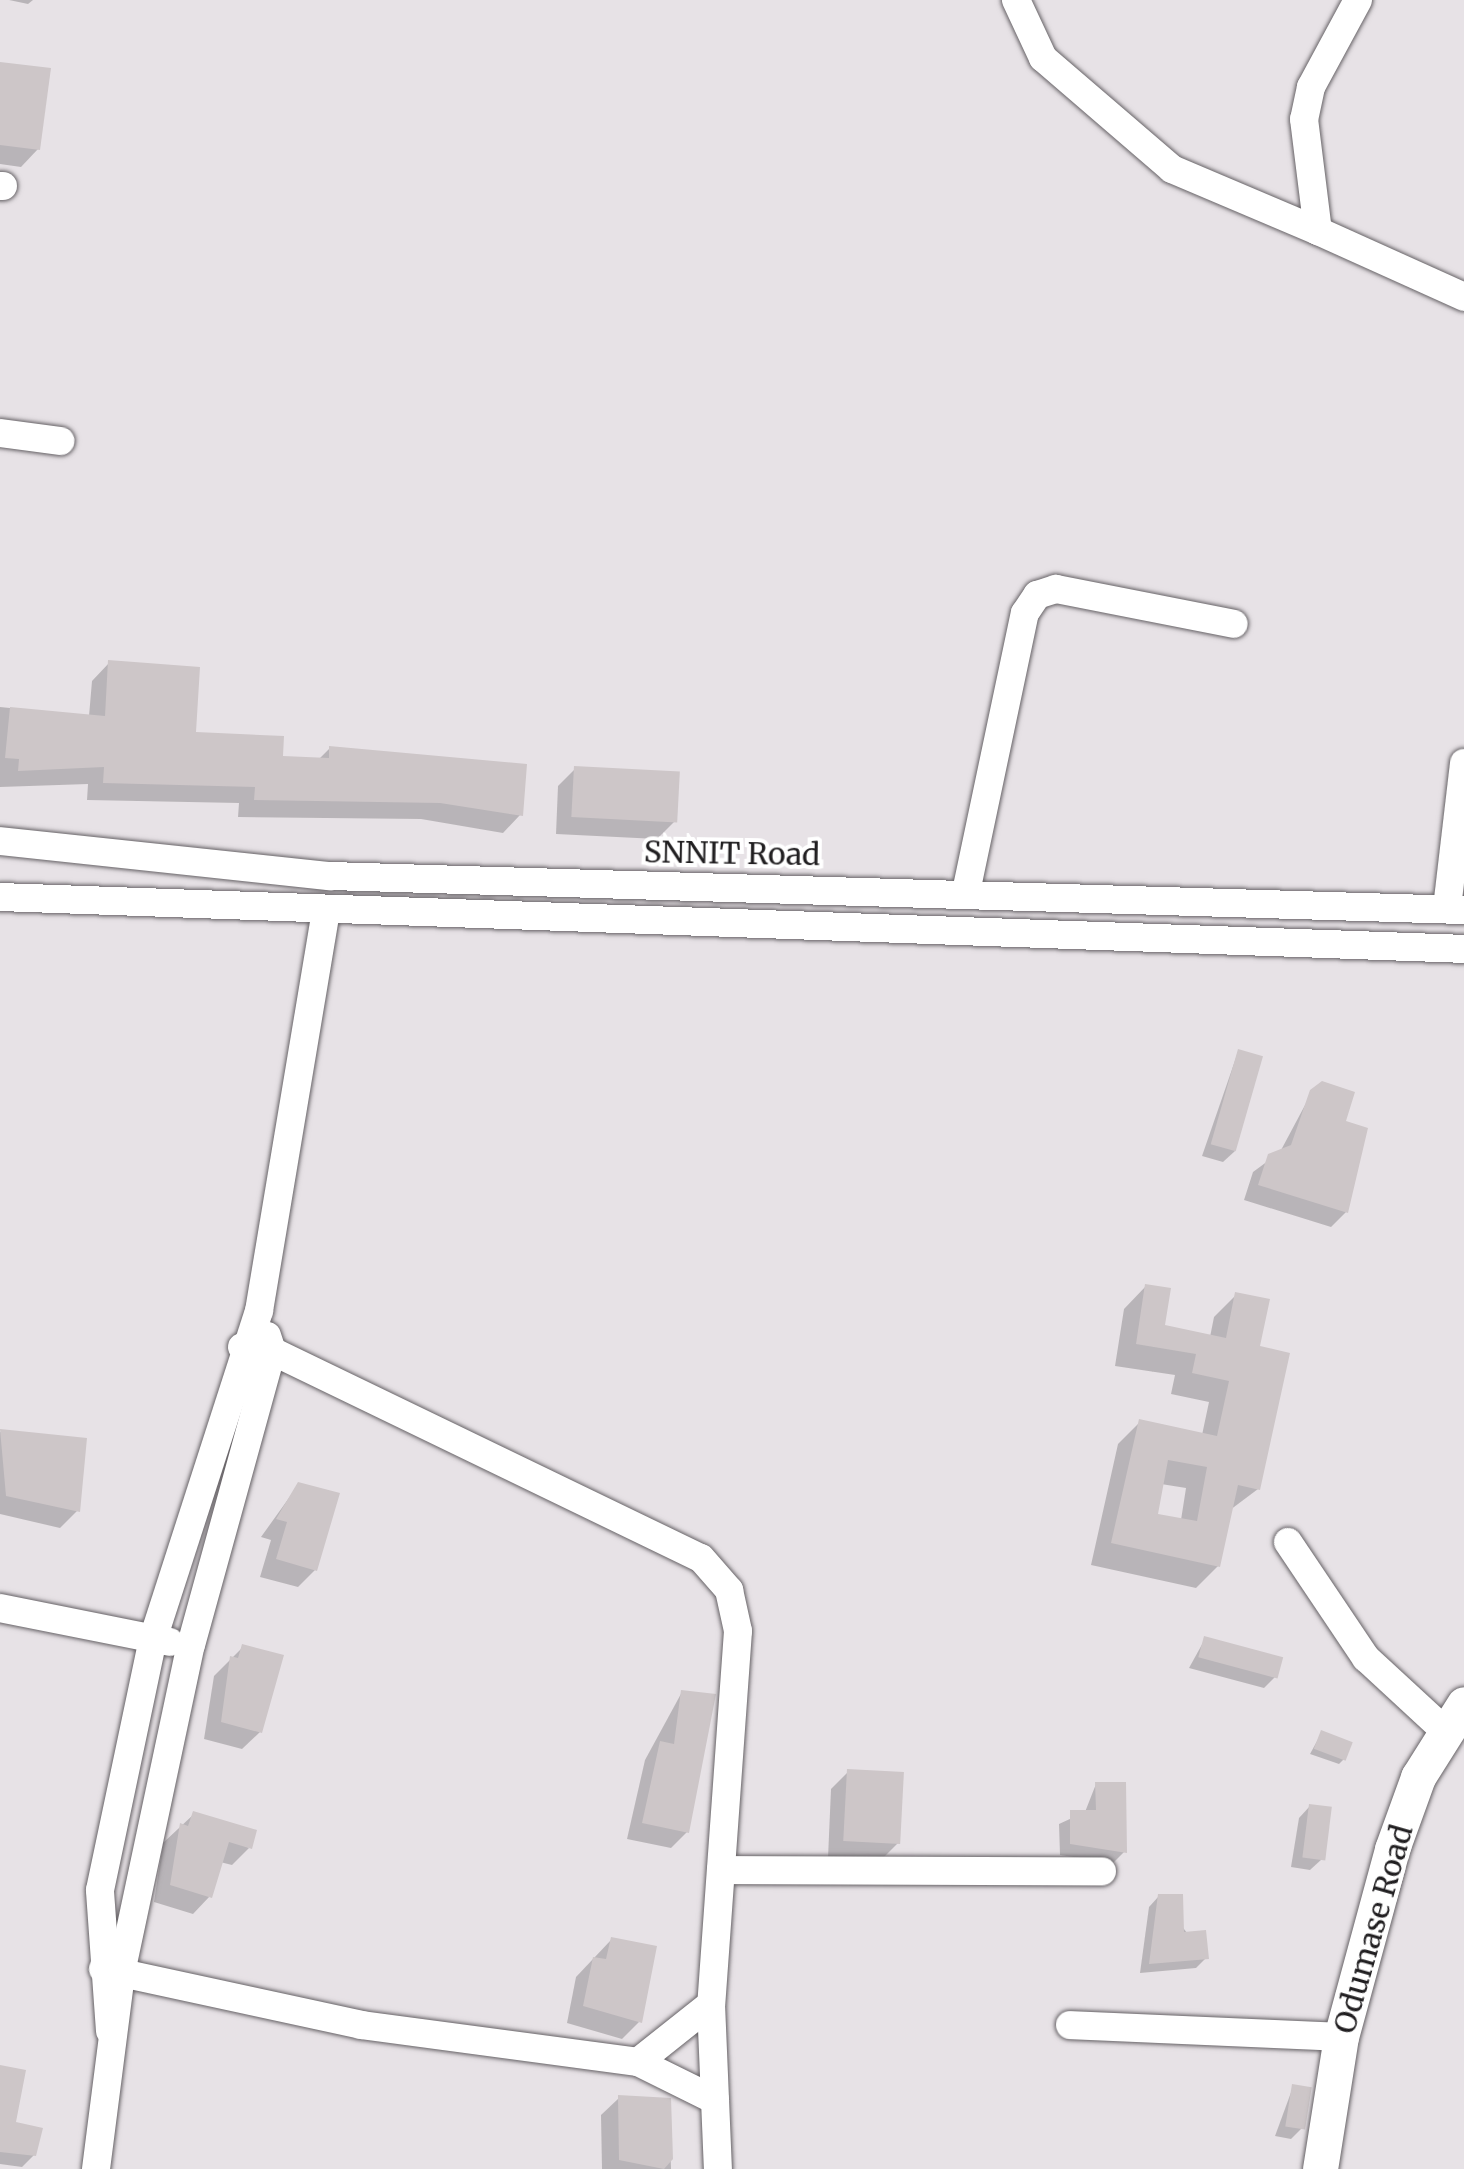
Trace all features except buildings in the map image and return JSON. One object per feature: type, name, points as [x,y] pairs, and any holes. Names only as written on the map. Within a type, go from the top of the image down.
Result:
[{"type":"main road","name":"Odumase Road","points":[[1320,2169],[1342,2038],[1392,1849],[1454,1717]]},
{"type":"street","points":[[1016,0],[1043,58],[1172,170],[1464,297]]},
{"type":"street","points":[[1318,231],[1304,120],[1310,87],[1358,0]]},
{"type":"street","points":[[0,433],[60,440]]},
{"type":"street","points":[[966,892],[1025,613],[1037,595],[1056,590],[1234,624]]},
{"type":"street","points":[[1456,909],[1464,763]]},
{"type":"street","name":"SNNIT Road","points":[[0,842],[330,876],[1456,909]]},
{"type":"street","points":[[763,925],[765,887]]},
{"type":"street","points":[[833,888],[833,928]]},
{"type":"street","points":[[0,897],[1464,948]]},
{"type":"street","points":[[96,2169],[112,1971],[100,1890],[153,1639],[242,1347],[259,1311],[326,911]]},
{"type":"street","points":[[112,1971],[191,1645],[272,1351],[259,1311]]},
{"type":"street","points":[[242,1347],[272,1351],[700,1558],[720,1580],[738,1631],[712,2004],[718,2169]]},
{"type":"street","points":[[1288,1542],[1366,1658],[1454,1717]]},
{"type":"street","points":[[0,1608],[191,1645]]},
{"type":"street","points":[[721,1870],[1102,1871]]},
{"type":"street","points":[[112,1971],[361,2025],[638,2062],[715,2100]]},
{"type":"street","points":[[638,2062],[712,2004]]},
{"type":"street","points":[[1070,2025],[1342,2038]]}]
